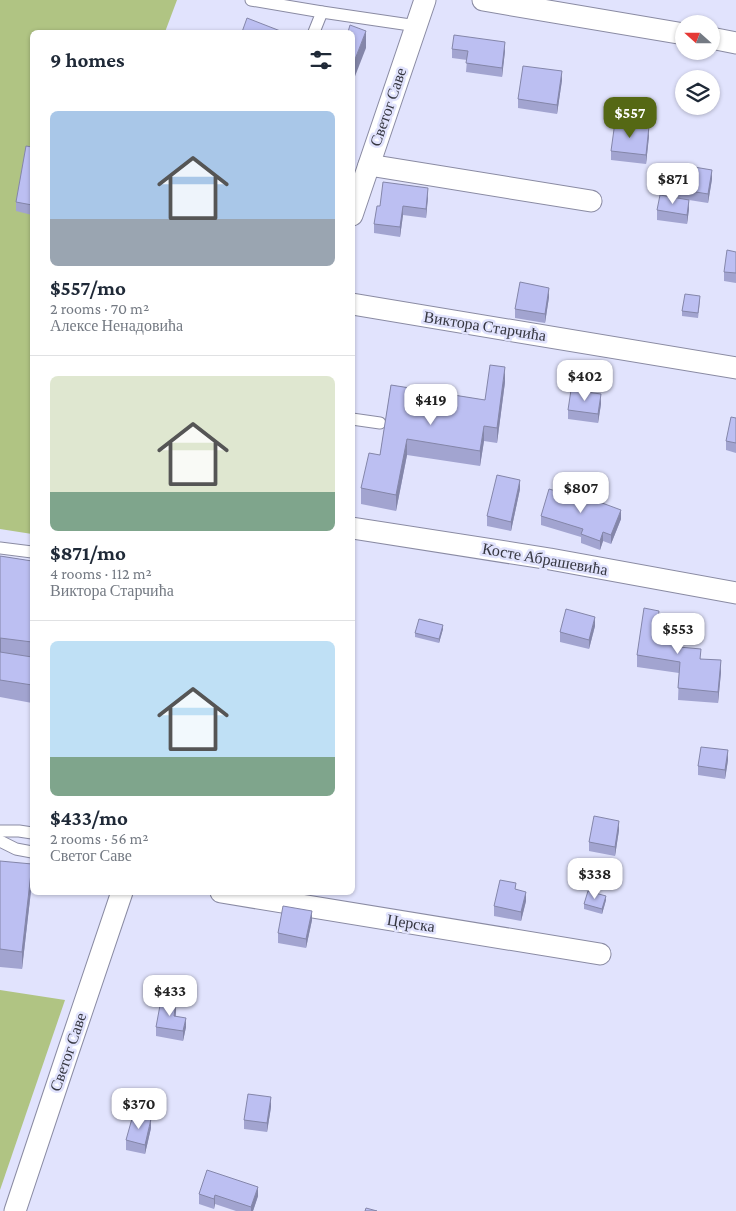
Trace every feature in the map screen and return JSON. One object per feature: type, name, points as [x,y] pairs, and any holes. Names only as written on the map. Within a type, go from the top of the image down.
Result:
[{"type":"street","name":"Светог Саве","points":[[355,206],[425,0]]},
{"type":"street","points":[[484,0],[675,32]]},
{"type":"street","points":[[720,40],[736,43]]},
{"type":"street","points":[[369,165],[591,201]]},
{"type":"street","name":"Виктора Старчића","points":[[355,304],[736,368]]},
{"type":"street","name":"Косте Абрашевића","points":[[355,528],[550,559],[736,593]]},
{"type":"street","name":"Светог Саве","points":[[15,1211],[121,895]]},
{"type":"street","name":"Церска","points":[[239,895],[600,954]]},
{"type":"lane","points":[[252,0],[417,26]]},
{"type":"lane","points":[[315,30],[322,12]]},
{"type":"lane","points":[[355,419],[380,423]]},
{"type":"lane","points":[[0,548],[30,552]]},
{"type":"lane","points":[[0,831],[19,830],[30,833]]},
{"type":"lane","points":[[0,841],[16,849],[30,852]]},
{"type":"green space","points":[[0,0],[177,0],[166,30],[30,30],[30,534],[0,529]]},
{"type":"green space","points":[[0,990],[65,1000],[0,1190]]},
{"type":"building","points":[[247,18],[278,30],[243,30]]},
{"type":"building","points":[[350,25],[366,31],[355,59],[355,30],[349,30]]},
{"type":"building","points":[[454,35],[505,42],[502,68],[466,63],[468,51],[452,49]]},
{"type":"building","points":[[523,66],[562,71],[557,105],[518,99]]},
{"type":"building","points":[[615,122],[649,126],[646,155],[611,151]]},
{"type":"building","points":[[26,146],[30,147],[30,205],[16,202]]},
{"type":"building","points":[[682,165],[712,170],[708,194],[678,189]]},
{"type":"building","points":[[383,182],[428,188],[426,209],[403,206],[400,227],[374,224],[377,206],[380,206]]},
{"type":"building","points":[[660,195],[689,200],[687,215],[657,210]]},
{"type":"building","points":[[727,250],[736,252],[736,273],[724,272]]},
{"type":"building","points":[[520,282],[549,288],[545,314],[515,309]]},
{"type":"building","points":[[685,294],[700,296],[698,313],[682,311]]},
{"type":"building","points":[[490,365],[505,367],[497,428],[484,426],[480,451],[407,439],[396,495],[361,488],[369,453],[380,455],[391,385],[485,400]]},
{"type":"building","points":[[571,390],[601,394],[598,414],[568,410]]},
{"type":"building","points":[[731,417],[736,418],[736,443],[726,441]]},
{"type":"building","points":[[497,475],[520,480],[511,522],[487,516]]},
{"type":"building","points":[[549,489],[594,502],[594,500],[621,510],[611,535],[603,532],[600,541],[581,534],[583,529],[541,516]]},
{"type":"building","points":[[0,556],[30,561],[30,642],[0,638]]},
{"type":"building","points":[[644,608],[659,611],[657,626],[682,630],[679,647],[701,649],[700,659],[721,660],[718,692],[678,688],[680,662],[637,655]]},
{"type":"building","points":[[566,609],[595,617],[589,640],[560,632]]},
{"type":"building","points":[[419,619],[443,625],[439,639],[415,633]]},
{"type":"building","points":[[0,652],[30,657],[30,685],[0,680]]},
{"type":"building","points":[[701,747],[728,750],[725,770],[698,766]]},
{"type":"building","points":[[594,816],[619,821],[615,847],[589,842]]},
{"type":"building","points":[[0,861],[30,864],[30,882],[22,952],[0,949]]},
{"type":"building","points":[[500,880],[516,883],[515,889],[526,892],[521,912],[494,906]]},
{"type":"building","points":[[588,891],[606,896],[602,909],[584,904]]},
{"type":"building","points":[[283,906],[312,911],[306,939],[278,933]]},
{"type":"building","points":[[161,1000],[176,1003],[174,1016],[186,1018],[183,1031],[156,1027]]},
{"type":"building","points":[[248,1094],[271,1097],[267,1123],[244,1120]]},
{"type":"building","points":[[133,1115],[151,1119],[145,1145],[126,1140]]},
{"type":"building","points":[[207,1170],[258,1187],[251,1207],[215,1195],[214,1199],[199,1194]]},
{"type":"building","points":[[366,1208],[377,1211],[365,1211]]}]
